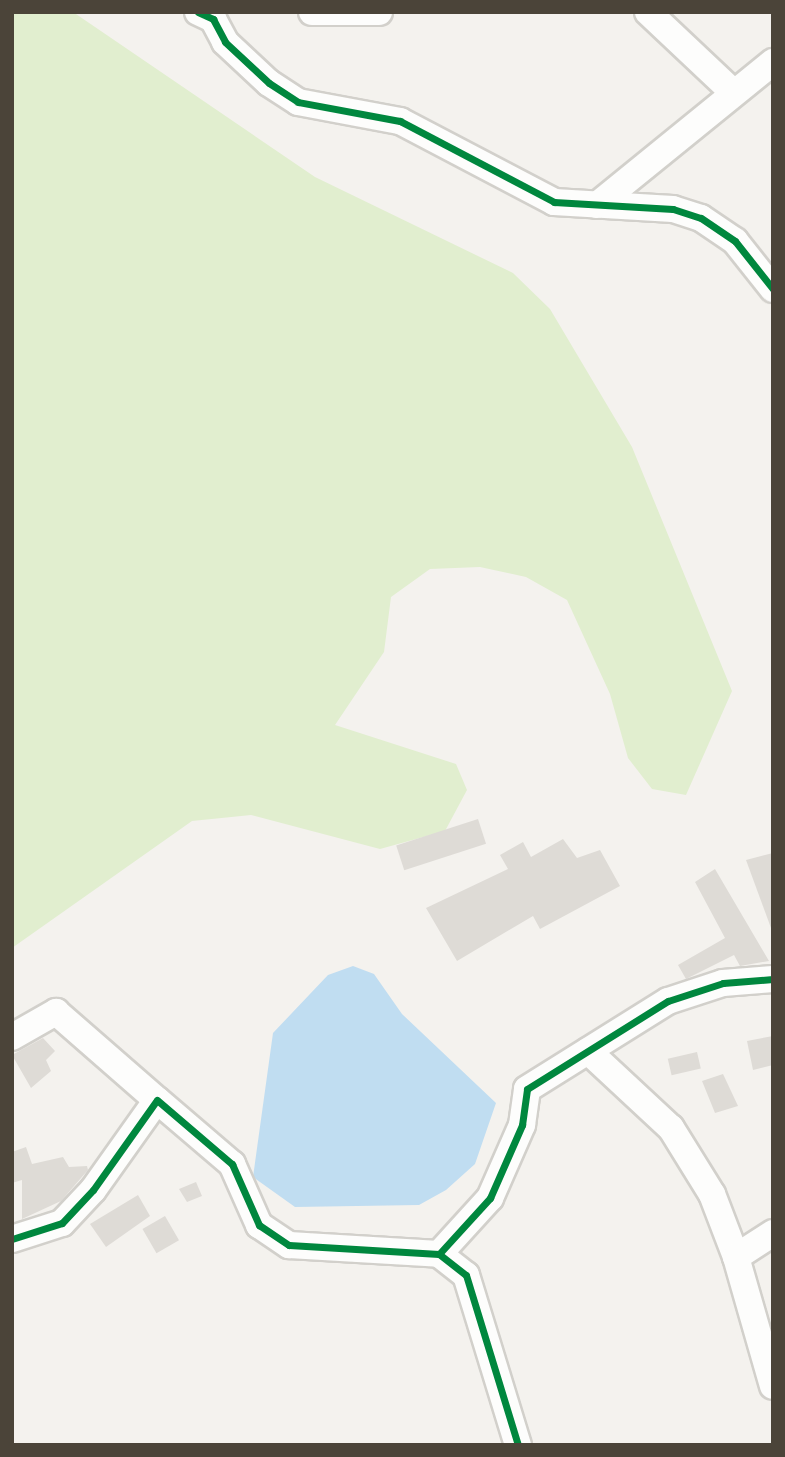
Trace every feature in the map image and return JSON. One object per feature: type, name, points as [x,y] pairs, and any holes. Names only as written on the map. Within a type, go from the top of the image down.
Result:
[{"type":"street","points":[[312,12],[379,12]]},
{"type":"street","points":[[648,12],[733,92]]},
{"type":"street","points":[[209,15],[225,42],[269,83],[298,102],[400,121],[447,142],[503,179],[554,202],[673,209],[701,218],[735,241],[773,289]]},
{"type":"street","points":[[597,205],[773,62]]},
{"type":"street","points":[[439,1254],[489,1198],[522,1125],[527,1089],[668,1000],[723,983],[773,979]]},
{"type":"street","points":[[12,1037],[56,1012],[232,1164],[259,1225],[289,1245],[439,1254],[466,1275],[518,1445]]},
{"type":"street","points":[[588,1051],[671,1128],[712,1194],[736,1257],[773,1386]]},
{"type":"street","points":[[12,1239],[62,1223],[93,1191],[157,1100]]},
{"type":"street","points":[[736,1257],[773,1233]]},
{"type":"green space","points":[[12,12],[73,12],[315,177],[513,273],[550,309],[632,447],[732,691],[686,795],[652,789],[628,758],[610,694],[567,600],[526,577],[480,567],[430,569],[391,597],[384,652],[335,725],[456,764],[467,790],[445,831],[380,849],[251,815],[192,821],[12,948]]},
{"type":"water","points":[[353,966],[374,974],[402,1014],[496,1103],[475,1164],[446,1190],[419,1205],[295,1207],[253,1177],[273,1033],[328,975]]},
{"type":"building","points":[[478,819],[486,844],[404,870],[396,846]]},
{"type":"building","points":[[563,839],[577,858],[600,850],[620,886],[540,929],[533,916],[457,961],[426,908],[508,869],[500,855],[523,842],[531,857]]},
{"type":"building","points":[[773,853],[773,928],[771,928],[746,860]]},
{"type":"building","points":[[715,869],[769,961],[740,966],[734,955],[686,979],[678,965],[725,938],[695,882]]},
{"type":"building","points":[[773,1036],[773,1065],[753,1070],[747,1041]]},
{"type":"building","points":[[43,1038],[55,1051],[46,1060],[51,1071],[31,1088],[12,1055]]},
{"type":"building","points":[[697,1052],[701,1069],[672,1075],[668,1059]]},
{"type":"building","points":[[723,1074],[738,1106],[715,1113],[702,1081]]},
{"type":"building","points":[[26,1147],[32,1164],[63,1157],[69,1167],[87,1166],[88,1170],[61,1201],[22,1219],[22,1180],[12,1183],[12,1152]]},
{"type":"building","points":[[196,1182],[202,1196],[187,1202],[179,1189]]},
{"type":"building","points":[[138,1195],[150,1216],[106,1247],[90,1224]]},
{"type":"building","points":[[165,1216],[179,1240],[156,1253],[142,1229]]},
{"type":"cycle path","points":[[198,12],[213,19],[225,42],[269,83],[298,102],[400,121],[554,202],[673,209],[701,218],[735,241],[773,289]]},
{"type":"cycle path","points":[[439,1254],[490,1198],[522,1125],[527,1089],[668,1001],[723,983],[773,979]]},
{"type":"cycle path","points":[[12,1239],[62,1223],[93,1190],[157,1100],[232,1164],[259,1225],[289,1245],[439,1254],[466,1275],[518,1445]]}]
